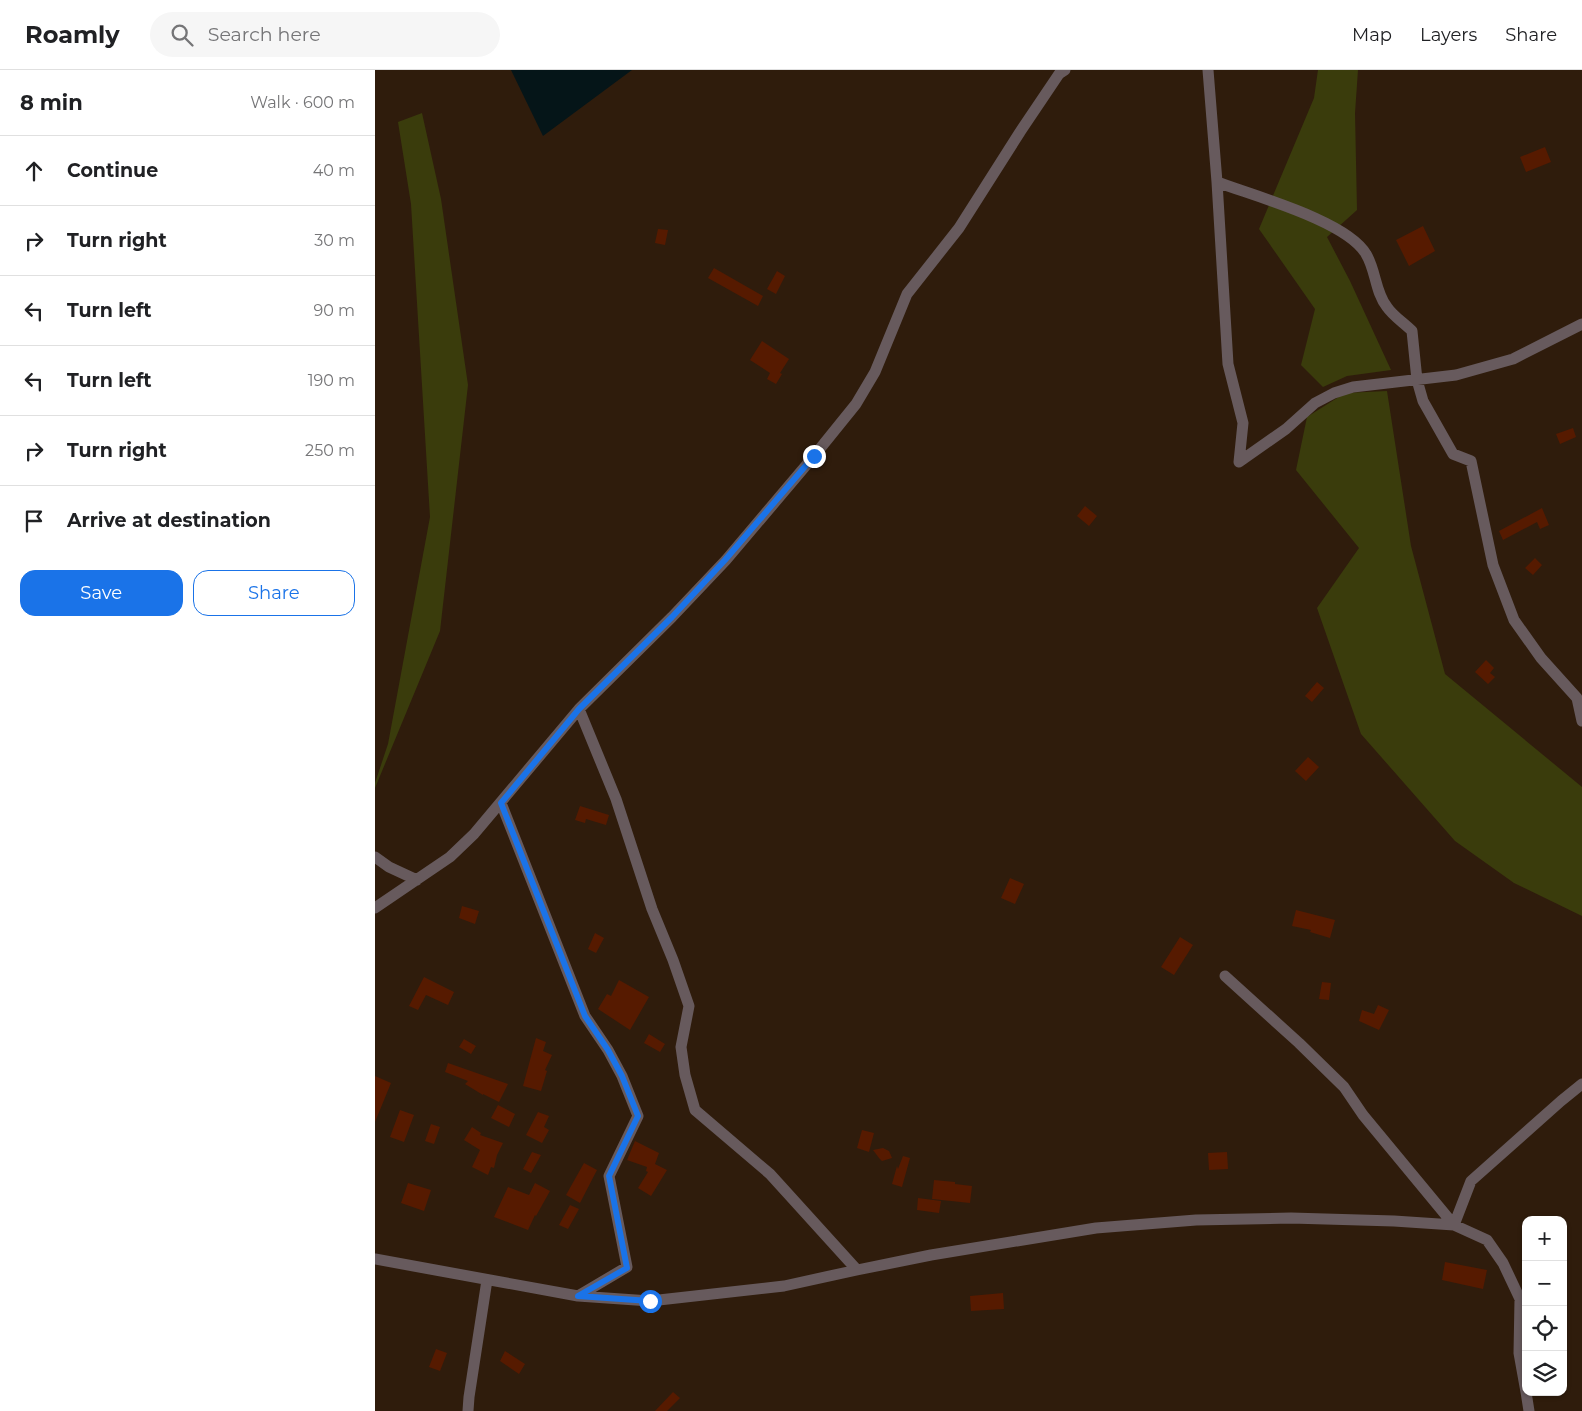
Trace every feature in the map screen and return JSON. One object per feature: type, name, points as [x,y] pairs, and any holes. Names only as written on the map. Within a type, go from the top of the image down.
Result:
[{"type":"street","points":[[375,908],[450,857],[501,803],[579,709],[672,617],[777,501],[856,404],[875,372],[907,294],[959,228],[1042,99],[1059,74],[1065,70]]},
{"type":"street","points":[[1208,70],[1228,364],[1243,423],[1239,462],[1285,430],[1315,403],[1334,393],[1353,387],[1456,375],[1513,359],[1582,324]]},
{"type":"street","points":[[1217,182],[1317,218],[1334,226],[1359,245],[1367,255],[1380,295],[1387,308],[1412,331],[1417,380],[1423,401],[1453,454],[1471,461],[1493,564],[1514,620],[1541,658],[1577,698],[1582,721]]},
{"type":"street","points":[[579,709],[616,799],[652,909],[689,1006],[681,1047],[685,1075],[695,1110],[769,1174],[857,1270]]},
{"type":"street","points":[[501,803],[585,1016],[608,1050],[622,1076],[638,1116],[609,1176],[627,1268],[578,1296]]},
{"type":"street","points":[[375,857],[389,867],[417,880]]},
{"type":"street","points":[[1225,976],[1344,1087],[1363,1115],[1454,1225]]},
{"type":"street","points":[[1454,1225],[1471,1181],[1582,1084]]},
{"type":"street","points":[[375,1259],[578,1296],[650,1301],[784,1286],[931,1255],[1096,1228],[1196,1220],[1291,1218],[1454,1225],[1487,1240],[1503,1263],[1520,1300],[1519,1353],[1522,1370]]},
{"type":"street","points":[[469,1411],[469,1397],[487,1280]]},
{"type":"street","points":[[1527,1396],[1529,1411]]},
{"type":"shaded area","points":[[511,70],[632,70],[543,136]]},
{"type":"shaded area","points":[[1318,70],[1358,70],[1355,113],[1357,210],[1327,237],[1350,281],[1391,370],[1347,376],[1323,387],[1301,365],[1315,309],[1259,229],[1314,98]]},
{"type":"shaded area","points":[[422,113],[441,199],[468,385],[440,631],[375,788],[388,744],[430,517],[411,204],[398,122]]},
{"type":"shaded area","points":[[1387,391],[1411,546],[1445,674],[1582,787],[1582,916],[1514,883],[1455,841],[1361,734],[1317,608],[1359,548],[1296,470],[1307,417],[1345,393]]},
{"type":"building","points":[[1545,147],[1551,162],[1526,172],[1520,157]]},
{"type":"building","points":[[1423,226],[1435,251],[1409,266],[1396,240]]},
{"type":"building","points":[[658,229],[668,230],[665,245],[655,243]]},
{"type":"building","points":[[714,268],[763,296],[758,306],[708,278]]},
{"type":"building","points":[[777,271],[785,276],[776,294],[767,289]]},
{"type":"building","points":[[762,341],[789,359],[780,373],[782,374],[776,384],[767,379],[770,373],[750,360]]},
{"type":"building","points":[[1573,428],[1576,437],[1560,444],[1556,434]]},
{"type":"building","points":[[1085,506],[1097,516],[1089,526],[1077,516]]},
{"type":"building","points":[[1542,508],[1549,525],[1540,529],[1537,522],[1503,540],[1499,531]]},
{"type":"building","points":[[1535,558],[1542,565],[1533,575],[1525,568]]},
{"type":"building","points":[[1486,660],[1494,668],[1490,673],[1495,677],[1488,684],[1475,672]]},
{"type":"building","points":[[1317,682],[1324,688],[1312,702],[1305,696]]},
{"type":"building","points":[[1308,757],[1319,767],[1306,781],[1295,771]]},
{"type":"building","points":[[580,806],[609,815],[606,825],[586,819],[585,823],[575,820]]},
{"type":"building","points":[[1010,878],[1024,884],[1015,904],[1001,898]]},
{"type":"building","points":[[462,906],[479,911],[475,924],[459,918]]},
{"type":"building","points":[[1296,910],[1335,920],[1330,938],[1310,932],[1311,930],[1292,926]]},
{"type":"building","points":[[595,933],[604,938],[596,953],[588,949]]},
{"type":"building","points":[[1180,937],[1193,945],[1174,975],[1161,967]]},
{"type":"building","points":[[424,977],[454,992],[448,1005],[426,995],[418,1010],[409,1006]]},
{"type":"building","points":[[619,980],[649,997],[630,1030],[598,1009],[607,994],[611,996]]},
{"type":"building","points":[[1322,982],[1331,983],[1329,1000],[1319,999]]},
{"type":"building","points":[[1378,1005],[1389,1010],[1379,1030],[1359,1021],[1362,1010],[1374,1014]]},
{"type":"building","points":[[649,1034],[665,1044],[660,1052],[644,1043]]},
{"type":"building","points":[[536,1038],[546,1042],[543,1051],[552,1055],[545,1070],[547,1071],[541,1091],[523,1086]]},
{"type":"building","points":[[464,1039],[476,1046],[471,1054],[459,1047]]},
{"type":"building","points":[[448,1063],[508,1084],[499,1102],[465,1084],[468,1081],[445,1072]]},
{"type":"building","points":[[375,1076],[391,1083],[375,1122]]},
{"type":"building","points":[[498,1105],[515,1114],[509,1127],[491,1118]]},
{"type":"building","points":[[400,1110],[414,1115],[404,1142],[390,1137]]},
{"type":"building","points":[[538,1112],[549,1116],[544,1127],[549,1130],[542,1143],[526,1135]]},
{"type":"building","points":[[431,1124],[440,1127],[434,1144],[425,1141]]},
{"type":"building","points":[[472,1127],[481,1133],[480,1135],[503,1143],[497,1155],[494,1168],[491,1167],[488,1175],[472,1167],[480,1150],[464,1140]]},
{"type":"building","points":[[862,1130],[874,1133],[869,1152],[857,1148]]},
{"type":"building","points":[[635,1141],[659,1153],[655,1164],[667,1170],[651,1196],[638,1188],[648,1172],[646,1171],[647,1167],[627,1160]]},
{"type":"building","points":[[883,1148],[889,1151],[892,1158],[882,1161],[873,1150]]},
{"type":"building","points":[[532,1152],[541,1155],[531,1173],[523,1169]]},
{"type":"building","points":[[1227,1152],[1228,1169],[1209,1170],[1208,1153]]},
{"type":"building","points":[[903,1156],[910,1158],[902,1187],[892,1184],[897,1166],[898,1169]]},
{"type":"building","points":[[584,1163],[597,1170],[580,1203],[566,1195]]},
{"type":"building","points":[[934,1180],[972,1186],[970,1203],[932,1199]]},
{"type":"building","points":[[408,1183],[431,1190],[424,1211],[401,1203]]},
{"type":"building","points":[[535,1183],[550,1191],[528,1230],[494,1217],[508,1187],[529,1195]]},
{"type":"building","points":[[918,1198],[941,1201],[939,1213],[917,1210]]},
{"type":"building","points":[[570,1205],[579,1209],[568,1229],[559,1225]]},
{"type":"building","points":[[1445,1262],[1487,1270],[1483,1289],[1442,1280]]},
{"type":"building","points":[[1003,1293],[1004,1309],[971,1311],[970,1296]]},
{"type":"building","points":[[436,1349],[447,1353],[440,1371],[429,1367]]},
{"type":"building","points":[[505,1351],[525,1364],[519,1374],[500,1361]]},
{"type":"building","points":[[673,1392],[680,1398],[667,1411],[655,1411]]},
{"type":"route","points":[[650,1301],[578,1296],[627,1268],[609,1176],[638,1116],[622,1076],[608,1050],[585,1016],[501,803],[579,709],[672,617],[725,560],[814,456]]}]
